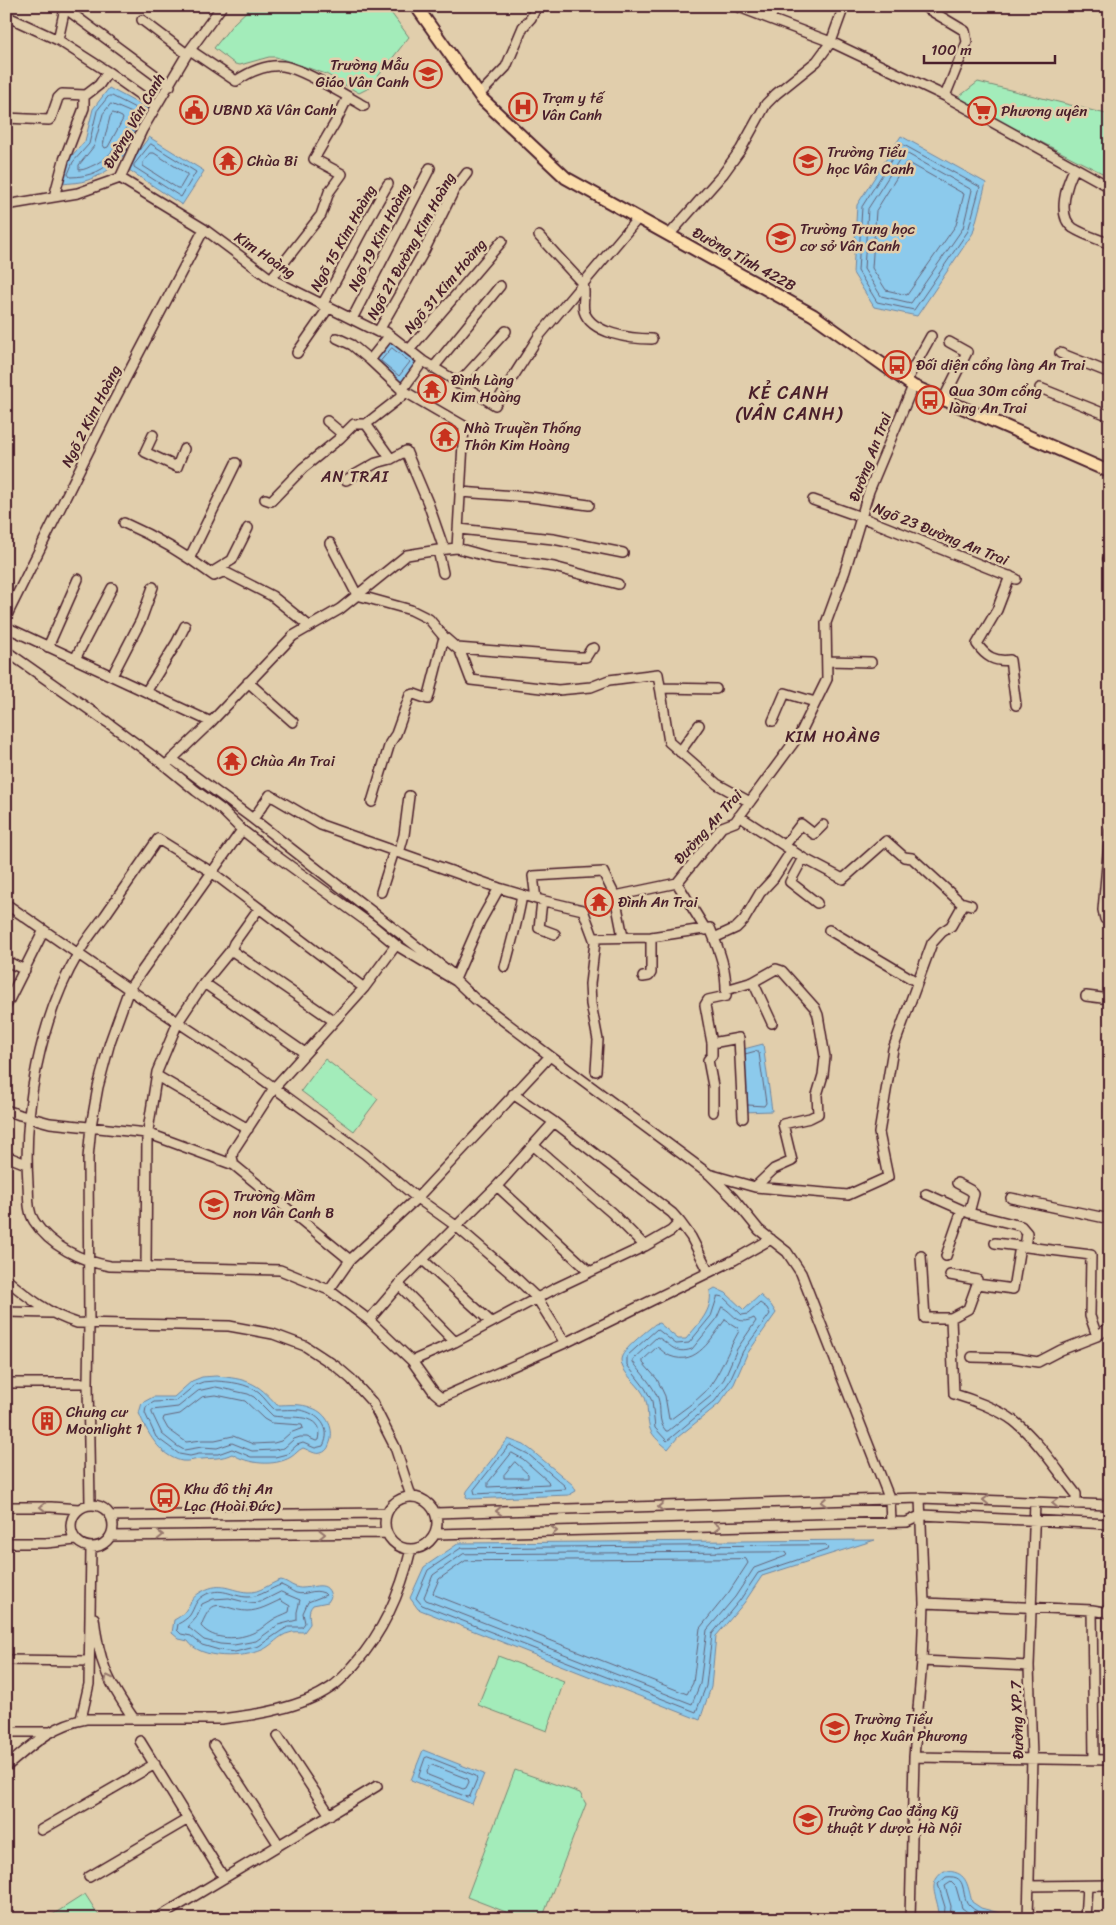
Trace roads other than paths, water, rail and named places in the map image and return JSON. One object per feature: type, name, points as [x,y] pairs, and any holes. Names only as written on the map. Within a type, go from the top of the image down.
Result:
[{"type":"main road","name":"Đường Tỉnh 422B","points":[[416,6],[479,95],[566,178],[813,315],[909,383],[943,400],[1110,472]]},
{"type":"street","name":"Đường Vân Canh","points":[[6,205],[78,193],[120,178],[142,130],[156,106],[170,86],[189,52],[222,6]]},
{"type":"street","points":[[479,95],[506,67],[523,26],[532,18],[537,6]]},
{"type":"street","points":[[736,6],[831,42],[945,96],[1110,186]]},
{"type":"street","points":[[770,19],[775,6]]},
{"type":"street","points":[[670,234],[723,174],[750,134],[766,104],[817,61],[831,42],[844,6]]},
{"type":"street","points":[[923,6],[965,31],[967,42],[945,96]]},
{"type":"street","points":[[58,40],[64,7],[170,86]]},
{"type":"street","points":[[6,16],[58,40],[156,106]]},
{"type":"street","points":[[142,20],[236,81],[251,72],[284,66],[302,73],[364,106]]},
{"type":"street","points":[[6,118],[49,120],[58,98],[62,94],[84,96],[99,85],[108,72]]},
{"type":"street","points":[[54,197],[64,160],[84,108],[84,96]]},
{"type":"street","points":[[271,279],[321,215],[329,192],[342,174],[314,158],[348,97]]},
{"type":"street","name":"Ngõ 19 Kim Hoàng","points":[[352,318],[430,168]]},
{"type":"street","points":[[1075,168],[1065,192],[1067,218],[1071,227],[1110,244]]},
{"type":"street","name":"Ngõ 21 Đường Kim Hoàng","points":[[378,332],[423,253],[454,190],[467,173]]},
{"type":"street","name":"Kim Hoàng","points":[[120,178],[204,229],[271,279],[378,332],[386,332],[433,368],[495,405],[539,336],[583,284]]},
{"type":"street","name":"Ngõ 15 Kim Hoàng","points":[[297,354],[326,306],[371,213],[388,184]]},
{"type":"street","points":[[583,284],[639,217]]},
{"type":"street","name":"Ngõ 2 Kim Hoàng","points":[[6,616],[109,410],[204,229]]},
{"type":"street","points":[[539,236],[583,284],[584,310],[589,322],[610,332],[636,339],[652,339]]},
{"type":"street","name":"Ngõ 31 Kim Hoàng","points":[[409,350],[502,240]]},
{"type":"street","points":[[433,368],[500,286]]},
{"type":"street","points":[[458,384],[506,331]]},
{"type":"street","points":[[370,360],[390,335]]},
{"type":"street","name":"Đường An Trai","points":[[615,896],[677,883],[722,827],[735,822],[800,734],[827,679],[826,623],[845,571],[869,491],[909,383],[932,336]]},
{"type":"street","points":[[337,338],[352,345],[402,390],[464,426],[459,529],[456,548]]},
{"type":"street","points":[[943,400],[967,352],[949,342]]},
{"type":"street","points":[[1060,353],[1110,373]]},
{"type":"street","points":[[265,499],[271,501],[303,468],[354,424],[366,424],[402,396],[402,390],[423,361]]},
{"type":"street","points":[[1040,388],[1110,416]]},
{"type":"street","points":[[327,421],[340,432],[340,438]]},
{"type":"street","points":[[366,424],[391,459]]},
{"type":"street","points":[[153,435],[145,452],[177,467],[184,449]]},
{"type":"street","points":[[346,480],[376,463],[391,459],[406,451],[428,504],[441,549],[443,573]]},
{"type":"street","points":[[190,557],[236,463]]},
{"type":"street","points":[[460,492],[530,497],[589,505]]},
{"type":"street","name":"Ngõ 23 Đường An Trai","points":[[813,500],[1013,577],[997,610],[977,644],[988,656],[998,662],[1010,660],[1016,705]]},
{"type":"street","points":[[124,523],[144,531],[190,557],[214,576],[227,572],[272,596],[309,626]]},
{"type":"street","points":[[212,574],[215,569],[232,560],[248,528]]},
{"type":"street","points":[[459,529],[553,539],[623,553]]},
{"type":"street","points":[[330,542],[357,595],[411,610],[429,619],[444,637],[457,648],[463,657],[471,680],[558,690],[590,687],[610,680],[658,674],[668,742],[717,784],[750,802]]},
{"type":"street","points":[[165,766],[211,722],[293,636],[340,609],[406,555],[456,548],[493,558],[554,567],[618,584]]},
{"type":"street","points":[[48,647],[78,579]]},
{"type":"street","points":[[112,676],[140,620],[153,587]]},
{"type":"street","points":[[75,659],[112,588]]},
{"type":"street","points":[[146,692],[185,626]]},
{"type":"street","points":[[6,627],[211,722]]},
{"type":"street","points":[[372,802],[390,743],[396,734],[410,695],[414,694],[428,699],[444,637]]},
{"type":"street","points":[[457,648],[577,657],[586,657],[591,649],[594,648]]},
{"type":"street","points":[[6,651],[107,722],[222,810],[242,830],[396,945],[445,973],[475,999],[710,1175],[734,1198],[759,1230],[787,1252],[801,1273],[890,1500],[892,1522]]},
{"type":"street","points":[[827,661],[871,662]]},
{"type":"street","points":[[248,682],[293,722]]},
{"type":"street","points":[[660,688],[716,689]]},
{"type":"street","points":[[773,721],[786,693],[815,702]]},
{"type":"street","points":[[680,752],[699,725]]},
{"type":"street","points":[[172,759],[253,818],[456,977],[480,922],[499,888]]},
{"type":"street","points":[[253,818],[270,795],[321,825],[499,888],[583,910],[594,938],[590,984],[598,1048],[596,1071]]},
{"type":"street","points":[[381,892],[404,835],[409,796]]},
{"type":"street","points":[[710,1175],[755,1187],[848,1195],[888,1177],[879,1133],[893,1049],[932,943],[942,932],[951,926],[968,904],[960,902],[912,858],[904,857],[886,841],[843,879],[803,858],[739,816]]},
{"type":"street","points":[[714,938],[736,928],[744,920],[760,892],[772,879],[801,824],[814,834],[823,825]]},
{"type":"street","points":[[90,1505],[88,1158],[98,1087],[129,990],[242,830]]},
{"type":"street","points":[[1110,831],[1103,910],[1105,919],[1110,921]]},
{"type":"street","points":[[364,988],[213,872],[158,840],[78,954],[61,989],[46,1029],[29,1118],[26,1164],[29,1203],[33,1220],[48,1236],[61,1246],[89,1262],[110,1266],[275,1269],[329,1290],[368,1320],[412,1361],[434,1392],[441,1398],[565,1343],[709,1272],[771,1239]]},
{"type":"street","points":[[803,858],[790,882],[818,903]]},
{"type":"street","points":[[554,934],[538,928],[539,900],[534,876],[603,872],[615,896],[623,937]]},
{"type":"street","points":[[677,883],[706,930]]},
{"type":"street","points":[[505,967],[511,940],[516,928],[522,895]]},
{"type":"street","points":[[6,904],[129,990],[247,1068],[365,1154],[417,1198],[456,1226],[537,1298],[565,1343]]},
{"type":"street","points":[[146,1266],[147,1133],[157,1076],[178,1022],[204,983],[231,950],[259,908]]},
{"type":"street","points":[[594,938],[651,937],[710,928],[724,964],[726,990],[726,996],[708,1000],[705,1005],[712,1043],[712,1055],[708,1060],[713,1086],[713,1112]]},
{"type":"street","points":[[6,1006],[44,930]]},
{"type":"street","points":[[829,930],[918,982]]},
{"type":"street","points":[[644,977],[649,976],[651,973],[651,937]]},
{"type":"street","points":[[234,1165],[232,1157],[234,1151],[274,1088],[364,988],[396,945]]},
{"type":"street","points":[[231,950],[334,1021]]},
{"type":"street","points":[[6,961],[24,970]]},
{"type":"street","points":[[726,990],[753,982],[779,969],[815,1008],[820,1026],[825,1065],[817,1095],[818,1115],[783,1124],[792,1161],[774,1169],[755,1187]]},
{"type":"street","points":[[753,982],[772,1022]]},
{"type":"street","points":[[204,983],[305,1053]]},
{"type":"street","points":[[1086,996],[1110,998]]},
{"type":"street","points":[[712,1043],[739,1038],[743,1118]]},
{"type":"street","points":[[329,1290],[350,1260],[417,1198],[550,1056]]},
{"type":"street","points":[[157,1076],[248,1129]]},
{"type":"street","points":[[513,1094],[554,1122],[672,1212],[692,1237],[709,1272]]},
{"type":"street","points":[[6,1110],[50,1123],[147,1133],[234,1165],[350,1260]]},
{"type":"street","points":[[368,1320],[402,1280],[497,1186],[554,1122]]},
{"type":"street","points":[[534,1146],[612,1213],[645,1246]]},
{"type":"street","points":[[6,1156],[26,1164]]},
{"type":"street","points":[[946,1256],[974,1194],[957,1183]]},
{"type":"street","points":[[497,1186],[590,1272]]},
{"type":"street","points":[[926,1194],[966,1212],[1021,1226],[1028,1233],[1013,1289],[977,1284]]},
{"type":"street","points":[[1011,1198],[1110,1219]]},
{"type":"street","points":[[412,1361],[455,1342],[537,1298],[645,1246],[672,1231],[680,1222]]},
{"type":"street","points":[[995,1243],[1091,1256],[1090,1316],[1097,1336]]},
{"type":"street","points":[[921,1256],[925,1318],[951,1318],[968,1309],[978,1280],[950,1275]]},
{"type":"street","points":[[422,1260],[491,1322]]},
{"type":"street","points":[[6,1279],[61,1319],[76,1323],[229,1326],[273,1334],[305,1346],[344,1373],[372,1402],[395,1447],[411,1496]]},
{"type":"street","points":[[399,1285],[455,1342]]},
{"type":"street","points":[[6,1312],[52,1313]]},
{"type":"street","points":[[951,1318],[954,1394],[970,1399],[1013,1420],[1032,1438],[1076,1494],[1076,1504]]},
{"type":"street","points":[[972,1357],[1013,1358],[1038,1362],[1061,1350],[1097,1336],[1110,1327]]},
{"type":"street","points":[[6,1383],[88,1383]]},
{"type":"street","points":[[411,1496],[428,1502],[436,1513],[438,1525],[436,1534],[431,1541],[424,1546],[411,1549],[398,1546],[391,1541],[384,1525],[386,1513],[395,1502],[411,1496]]},
{"type":"street","points":[[910,1919],[914,1757],[922,1661],[924,1603],[920,1498]]},
{"type":"street","points":[[436,1513],[920,1498],[1110,1505]]},
{"type":"street","name":"Đường XP.7","points":[[1028,1919],[1032,1758],[1029,1666],[1035,1502]]},
{"type":"street","points":[[6,1507],[79,1509],[90,1505],[100,1506],[111,1516],[113,1523],[111,1536],[101,1545],[91,1547],[81,1544],[76,1540],[71,1528],[71,1521],[79,1509]]},
{"type":"street","points":[[111,1516],[386,1513]]},
{"type":"street","points":[[436,1534],[907,1522],[922,1515],[1110,1524]]},
{"type":"street","points":[[111,1536],[386,1533]]},
{"type":"street","points":[[6,1543],[46,1543],[76,1540]]},
{"type":"street","points":[[81,1720],[88,1694],[91,1547]]},
{"type":"street","points":[[6,1767],[50,1732],[69,1722],[81,1720],[221,1719],[243,1717],[298,1702],[330,1688],[341,1680],[380,1632],[399,1590],[411,1549]]},
{"type":"street","points":[[924,1603],[1092,1610],[1110,1614]]},
{"type":"street","points":[[91,1608],[104,1670],[134,1719]]},
{"type":"street","points":[[1092,1610],[1094,1759]]},
{"type":"street","points":[[6,1660],[89,1661]]},
{"type":"street","points":[[922,1661],[1029,1666]]},
{"type":"street","points":[[6,1732],[50,1732]]},
{"type":"street","points":[[278,1736],[330,1815]]},
{"type":"street","points":[[140,1741],[224,1878]]},
{"type":"street","points":[[214,1745],[279,1845]]},
{"type":"street","points":[[914,1757],[1110,1760]]},
{"type":"street","points":[[42,1830],[155,1764]]},
{"type":"street","points":[[156,1919],[377,1786]]},
{"type":"street","points":[[89,1877],[188,1819]]},
{"type":"street","points":[[1029,1886],[1110,1886]]},
{"type":"street","points":[[1085,1919],[1087,1886]]},
{"type":"water","points":[[109,88],[150,110],[126,152],[111,168],[101,175],[88,180],[62,184],[69,159],[85,141],[93,109]]},
{"type":"water","points":[[901,136],[986,183],[973,233],[917,316],[874,307],[853,273],[857,205]]},
{"type":"water","points":[[149,137],[204,171],[182,205],[126,168]]},
{"type":"water","points":[[391,341],[418,362],[400,385],[373,362]]},
{"type":"water","points":[[763,1044],[772,1111],[743,1112],[740,1050]]},
{"type":"water","points":[[715,1288],[726,1293],[744,1310],[760,1295],[771,1305],[776,1313],[747,1354],[734,1384],[719,1404],[678,1437],[668,1449],[651,1432],[646,1399],[623,1368],[622,1356],[630,1346],[655,1324],[659,1323],[678,1339],[686,1339],[704,1317],[709,1305],[710,1291]]},
{"type":"water","points":[[216,1376],[244,1380],[251,1383],[263,1391],[277,1405],[303,1405],[317,1410],[326,1418],[331,1428],[331,1439],[328,1448],[324,1452],[314,1453],[303,1448],[291,1457],[269,1463],[253,1462],[232,1454],[221,1458],[182,1461],[167,1454],[160,1449],[142,1420],[139,1413],[142,1403],[153,1397],[174,1397],[192,1381],[202,1377]]},
{"type":"water","points":[[508,1439],[531,1450],[573,1485],[576,1491],[569,1495],[471,1499],[466,1497],[467,1491]]},
{"type":"water","points":[[875,1540],[762,1576],[744,1603],[716,1636],[711,1687],[700,1720],[418,1609],[410,1598],[424,1567],[459,1543]]},
{"type":"water","points":[[281,1580],[296,1587],[322,1586],[326,1587],[329,1591],[331,1597],[328,1602],[311,1607],[309,1614],[310,1624],[304,1632],[285,1634],[262,1650],[234,1656],[202,1652],[188,1641],[179,1639],[172,1633],[174,1620],[184,1613],[194,1598],[203,1591],[210,1588],[226,1587],[252,1592]]},
{"type":"water","points":[[423,1750],[484,1774],[472,1804],[411,1780]]},
{"type":"water","points":[[944,1871],[957,1873],[965,1879],[972,1902],[981,1908],[1007,1915],[1009,1919],[939,1919],[934,1887],[938,1876]]},
{"type":"place","name":"Trường Mẫu Giáo Vân Canh","points":[[428,74]]},
{"type":"place","name":"Trạm y tế Vân Canh","points":[[523,107]]},
{"type":"place","name":"UBND Xã Vân Canh","points":[[194,110]]},
{"type":"place","name":"Phương uyên","points":[[982,111]]},
{"type":"place","name":"Chùa Bi","points":[[228,161]]},
{"type":"place","name":"Trường Tiểu học Vân Canh","points":[[808,161]]},
{"type":"place","name":"Trường Trung học cơ sở Vân Canh","points":[[781,238]]},
{"type":"place","name":"Đối diện cổng làng An Trai","points":[[897,365]]},
{"type":"place","name":"Đình Làng Kim Hoàng","points":[[432,389]]},
{"type":"place","name":"Qua 30m cổng làng An Trai","points":[[930,400]]},
{"type":"place","name":"Nhà Truyền Thống Thôn Kim Hoàng","points":[[445,437]]},
{"type":"place","name":"Chùa An Trai","points":[[232,761]]},
{"type":"place","name":"Đình An Trai","points":[[599,902]]},
{"type":"place","name":"Trường Mầm non Vân Canh B","points":[[214,1205]]},
{"type":"place","name":"Chung cư Moonlight 1","points":[[47,1421]]},
{"type":"place","name":"Khu đô thị An Lạc (Hoài Đức)","points":[[165,1498]]},
{"type":"place","name":"Trường Tiểu học Xuân Phương","points":[[835,1728]]},
{"type":"place","name":"Trường Cao đẳng Kỹ thuật Y dược Hà Nội","points":[[808,1820]]},
{"type":"district","name":"KẺ CANH (VÂN CANH)","points":[[789,403]]},
{"type":"district","name":"AN TRAI","points":[[355,476]]},
{"type":"district","name":"KIM HOÀNG","points":[[833,736]]}]
